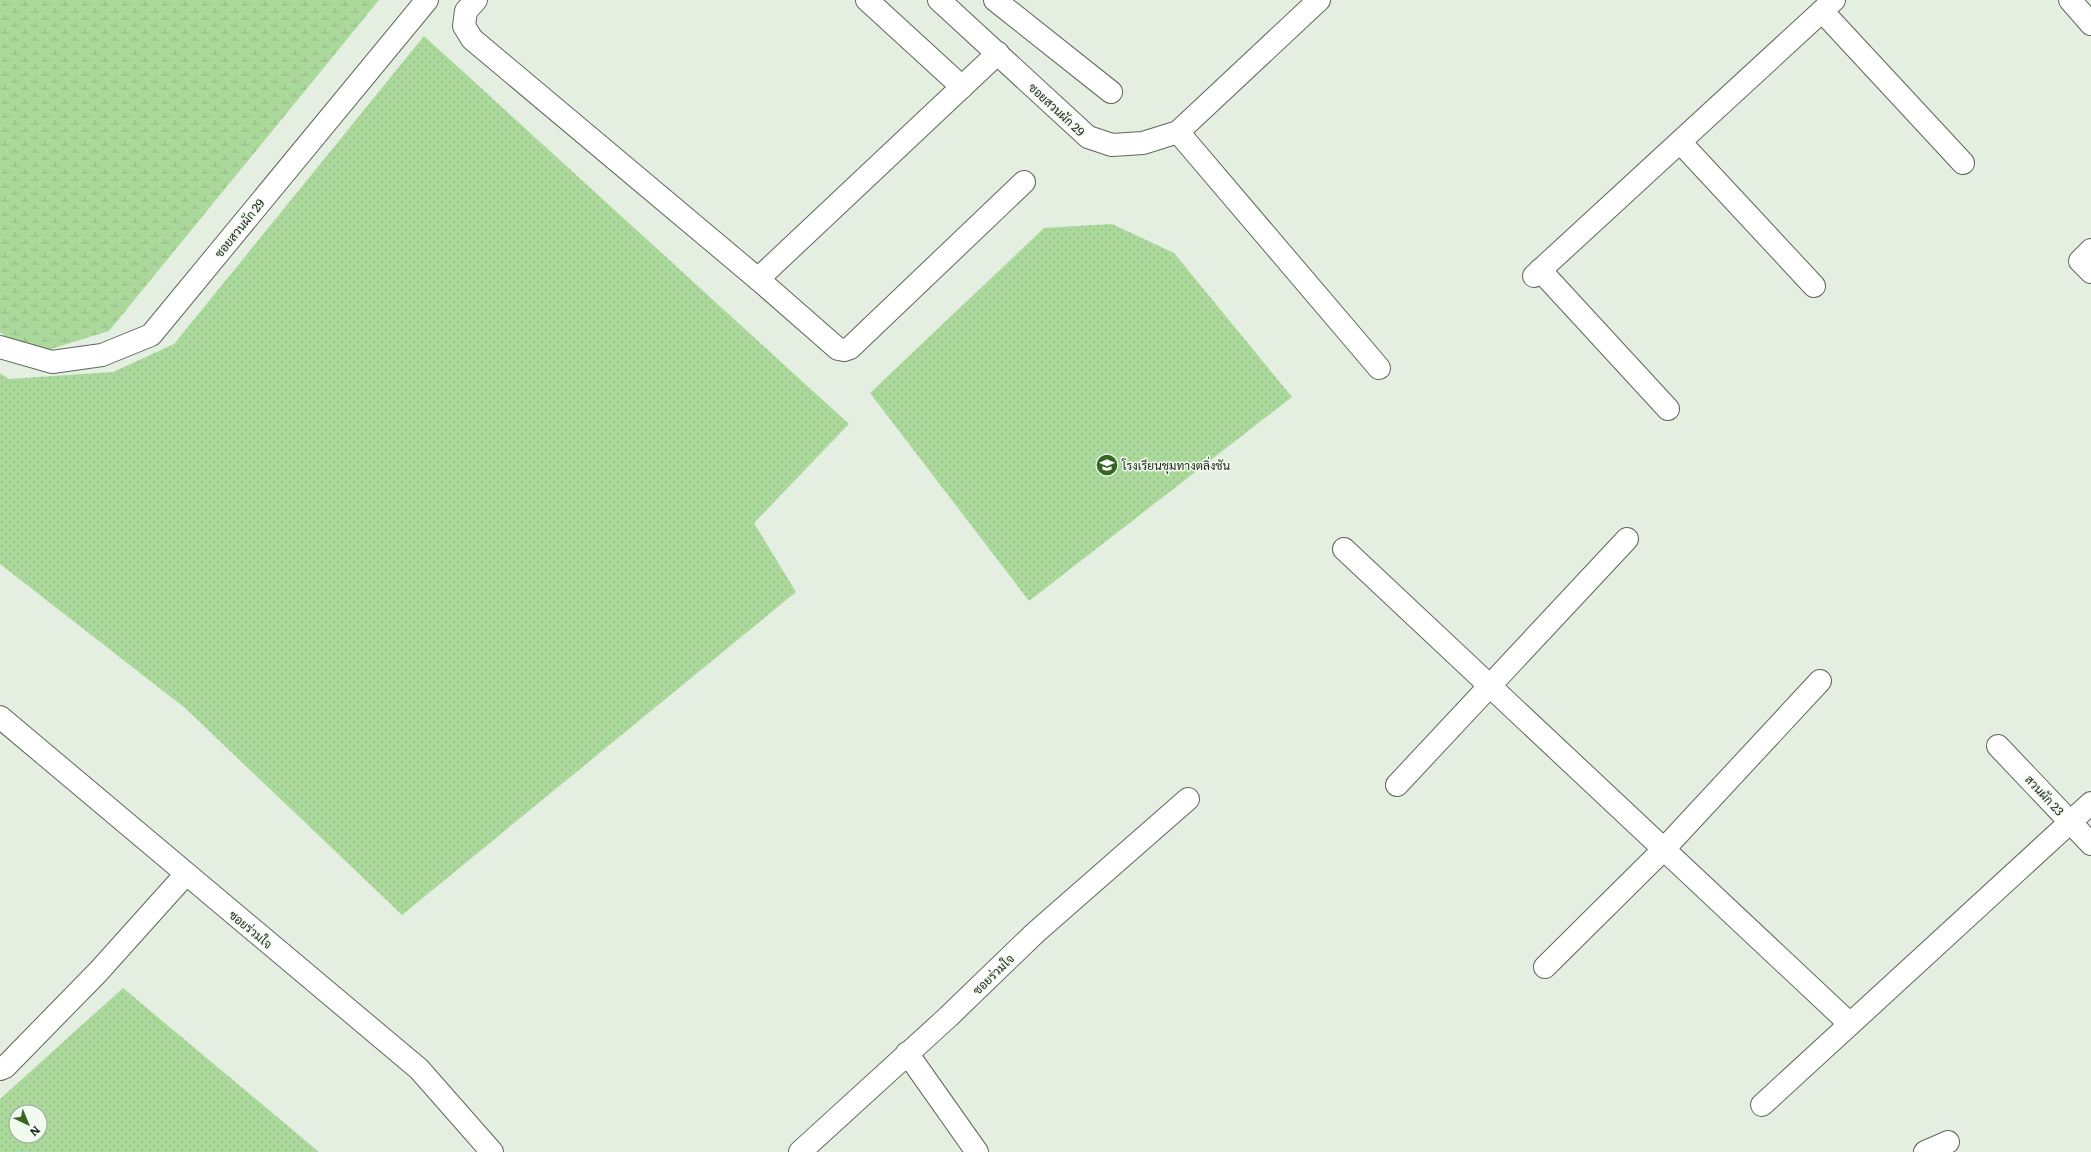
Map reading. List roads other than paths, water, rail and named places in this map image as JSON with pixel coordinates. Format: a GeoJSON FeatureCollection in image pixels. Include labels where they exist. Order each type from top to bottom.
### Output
{"type":"FeatureCollection","features":[{"type":"Feature","properties":{"kind":"street","name":"ซอยสวนผัก 29"},"geometry":{"type":"LineString","coordinates":[[0,347],[52,362],[102,355],[151,335],[427,0]]}},
{"type":"Feature","properties":{"kind":"street"},"geometry":{"type":"LineString","coordinates":[[476,0],[466,11],[464,26],[472,39],[758,279],[838,349],[844,350],[850,348],[1024,182]]}},
{"type":"Feature","properties":{"kind":"street"},"geometry":{"type":"LineString","coordinates":[[867,0],[962,87]]}},
{"type":"Feature","properties":{"kind":"street","name":"ซอยสวนผัก 29"},"geometry":{"type":"LineString","coordinates":[[939,0],[1088,137],[1112,145],[1143,143],[1178,132],[1319,0]]}},
{"type":"Feature","properties":{"kind":"street"},"geometry":{"type":"LineString","coordinates":[[995,0],[1111,92]]}},
{"type":"Feature","properties":{"kind":"street"},"geometry":{"type":"LineString","coordinates":[[2070,0],[2091,24]]}},
{"type":"Feature","properties":{"kind":"street"},"geometry":{"type":"LineString","coordinates":[[1668,409],[1537,273],[1828,6],[1964,163]]}},
{"type":"Feature","properties":{"kind":"street"},"geometry":{"type":"LineString","coordinates":[[758,279],[998,53]]}},
{"type":"Feature","properties":{"kind":"street"},"geometry":{"type":"LineString","coordinates":[[1178,132],[1379,368]]}},
{"type":"Feature","properties":{"kind":"street"},"geometry":{"type":"LineString","coordinates":[[1680,142],[1814,286]]}},
{"type":"Feature","properties":{"kind":"street"},"geometry":{"type":"LineString","coordinates":[[2091,250],[2080,261],[2091,272]]}},
{"type":"Feature","properties":{"kind":"street"},"geometry":{"type":"LineString","coordinates":[[1397,785],[1627,539]]}},
{"type":"Feature","properties":{"kind":"street"},"geometry":{"type":"LineString","coordinates":[[1344,548],[1850,1024]]}},
{"type":"Feature","properties":{"kind":"street"},"geometry":{"type":"LineString","coordinates":[[1545,967],[1664,849],[1820,681]]}},
{"type":"Feature","properties":{"kind":"street","name":"ซอยร่วมใจ"},"geometry":{"type":"LineString","coordinates":[[0,717],[419,1069],[492,1152]]}},
{"type":"Feature","properties":{"kind":"street","name":"สวนผัก 23"},"geometry":{"type":"LineString","coordinates":[[1998,746],[2091,844]]}},
{"type":"Feature","properties":{"kind":"street","name":"ซอยร่วมใจ"},"geometry":{"type":"LineString","coordinates":[[800,1152],[948,1017],[1035,933],[1188,799]]}},
{"type":"Feature","properties":{"kind":"street"},"geometry":{"type":"LineString","coordinates":[[1762,1104],[2091,803]]}},
{"type":"Feature","properties":{"kind":"street"},"geometry":{"type":"LineString","coordinates":[[0,1069],[5,1067],[38,1036],[186,874]]}},
{"type":"Feature","properties":{"kind":"street"},"geometry":{"type":"LineString","coordinates":[[907,1053],[977,1152]]}},
{"type":"Feature","properties":{"kind":"street"},"geometry":{"type":"LineString","coordinates":[[1924,1152],[1948,1142]]}},
{"type":"Feature","properties":{"kind":"place","name":"โรงเรียนชุมทางตลิ่งชัน"},"geometry":{"type":"Point","coordinates":[1107,465]}}]}
